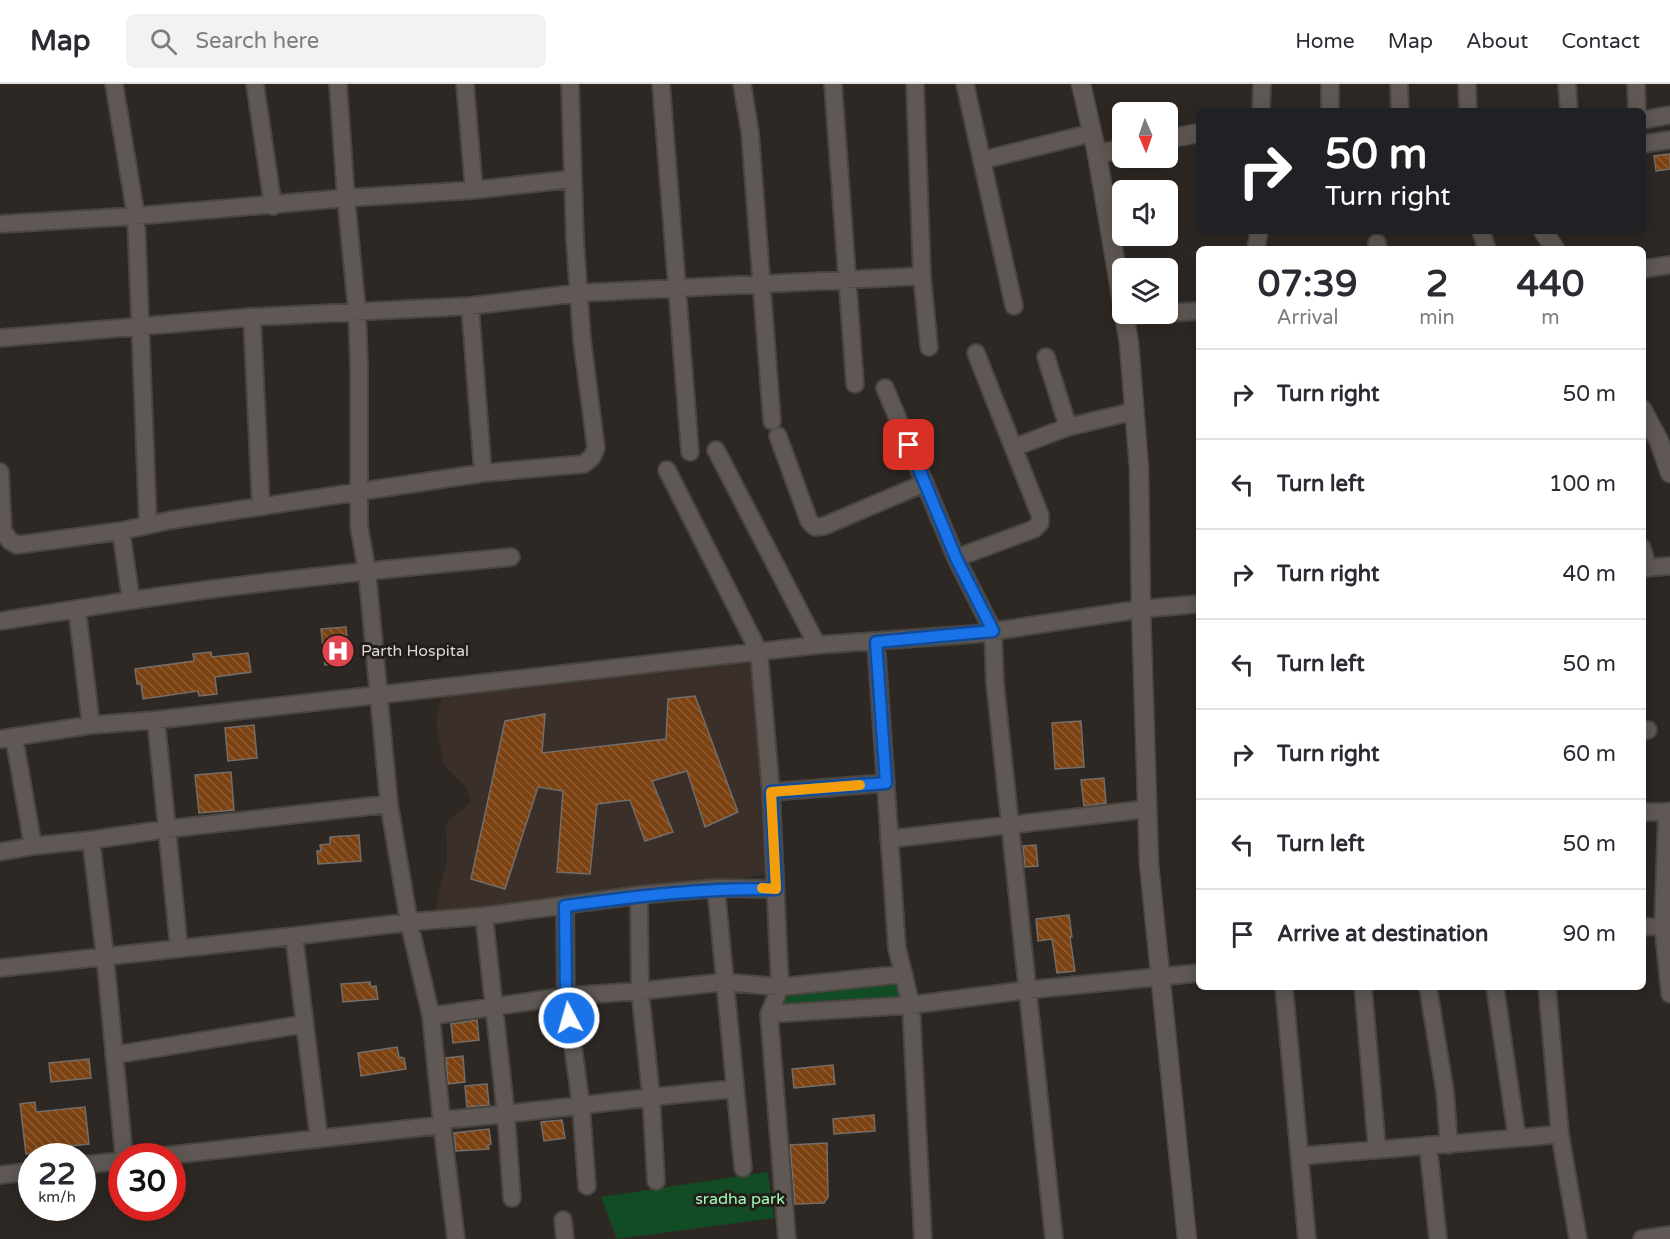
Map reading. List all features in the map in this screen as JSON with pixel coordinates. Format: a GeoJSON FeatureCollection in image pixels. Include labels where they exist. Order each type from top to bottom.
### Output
{"type":"FeatureCollection","features":[{"type":"Feature","properties":{"kind":"street"},"geometry":{"type":"LineString","coordinates":[[114,84],[136,216],[148,524]]}},
{"type":"Feature","properties":{"kind":"street"},"geometry":{"type":"LineString","coordinates":[[255,84],[273,206]]}},
{"type":"Feature","properties":{"kind":"street"},"geometry":{"type":"LineString","coordinates":[[338,84],[357,311],[359,526],[367,571],[389,804],[409,922],[431,1016],[456,1239]]}},
{"type":"Feature","properties":{"kind":"street"},"geometry":{"type":"LineString","coordinates":[[465,84],[474,190]]}},
{"type":"Feature","properties":{"kind":"street"},"geometry":{"type":"LineString","coordinates":[[0,472],[3,531],[10,541],[17,545],[121,531],[148,524],[483,473],[584,464],[589,461],[596,448],[582,340],[572,178],[570,84]]}},
{"type":"Feature","properties":{"kind":"street"},"geometry":{"type":"LineString","coordinates":[[661,84],[690,452]]}},
{"type":"Feature","properties":{"kind":"street"},"geometry":{"type":"LineString","coordinates":[[742,84],[750,132],[760,285],[775,428],[809,521],[815,527],[824,525],[925,483]]}},
{"type":"Feature","properties":{"kind":"street"},"geometry":{"type":"LineString","coordinates":[[832,84],[855,384]]}},
{"type":"Feature","properties":{"kind":"street"},"geometry":{"type":"LineString","coordinates":[[915,84],[922,276],[929,347]]}},
{"type":"Feature","properties":{"kind":"street"},"geometry":{"type":"LineString","coordinates":[[965,84],[1014,306]]}},
{"type":"Feature","properties":{"kind":"street"},"geometry":{"type":"LineString","coordinates":[[1081,84],[1097,154],[1115,258]]}},
{"type":"Feature","properties":{"kind":"street"},"geometry":{"type":"LineString","coordinates":[[1261,108],[1262,84]]}},
{"type":"Feature","properties":{"kind":"street"},"geometry":{"type":"LineString","coordinates":[[1330,84],[1330,108]]}},
{"type":"Feature","properties":{"kind":"street"},"geometry":{"type":"LineString","coordinates":[[1399,84],[1400,108]]}},
{"type":"Feature","properties":{"kind":"street"},"geometry":{"type":"LineString","coordinates":[[1467,84],[1468,108]]}},
{"type":"Feature","properties":{"kind":"street"},"geometry":{"type":"LineString","coordinates":[[1567,84],[1569,108]]}},
{"type":"Feature","properties":{"kind":"street"},"geometry":{"type":"LineString","coordinates":[[1636,84],[1637,108]]}},
{"type":"Feature","properties":{"kind":"street"},"geometry":{"type":"LineString","coordinates":[[1646,119],[1670,115]]}},
{"type":"Feature","properties":{"kind":"street"},"geometry":{"type":"LineString","coordinates":[[983,160],[1092,133]]}},
{"type":"Feature","properties":{"kind":"street"},"geometry":{"type":"LineString","coordinates":[[1178,137],[1196,133]]}},
{"type":"Feature","properties":{"kind":"street"},"geometry":{"type":"LineString","coordinates":[[1646,143],[1670,140]]}},
{"type":"Feature","properties":{"kind":"street"},"geometry":{"type":"LineString","coordinates":[[1097,154],[1112,151]]}},
{"type":"Feature","properties":{"kind":"street"},"geometry":{"type":"LineString","coordinates":[[0,224],[474,190],[572,178]]}},
{"type":"Feature","properties":{"kind":"street"},"geometry":{"type":"LineString","coordinates":[[1646,268],[1670,265]]}},
{"type":"Feature","properties":{"kind":"street"},"geometry":{"type":"LineString","coordinates":[[0,338],[252,317],[470,306],[579,293],[922,276]]}},
{"type":"Feature","properties":{"kind":"street"},"geometry":{"type":"LineString","coordinates":[[470,306],[483,473]]}},
{"type":"Feature","properties":{"kind":"street"},"geometry":{"type":"LineString","coordinates":[[1178,312],[1196,311]]}},
{"type":"Feature","properties":{"kind":"street"},"geometry":{"type":"LineString","coordinates":[[252,317],[261,507]]}},
{"type":"Feature","properties":{"kind":"street"},"geometry":{"type":"LineString","coordinates":[[1126,324],[1139,468],[1149,864],[1187,1239]]}},
{"type":"Feature","properties":{"kind":"street"},"geometry":{"type":"LineString","coordinates":[[956,558],[1034,529],[1040,523],[1040,515],[1015,447],[976,353]]}},
{"type":"Feature","properties":{"kind":"street"},"geometry":{"type":"LineString","coordinates":[[1046,357],[1068,427]]}},
{"type":"Feature","properties":{"kind":"street"},"geometry":{"type":"LineString","coordinates":[[885,388],[956,558],[993,631],[995,683],[1054,1239]]}},
{"type":"Feature","properties":{"kind":"street"},"geometry":{"type":"LineString","coordinates":[[1015,447],[1068,427],[1135,411]]}},
{"type":"Feature","properties":{"kind":"street"},"geometry":{"type":"LineString","coordinates":[[1646,417],[1659,441],[1670,473]]}},
{"type":"Feature","properties":{"kind":"street"},"geometry":{"type":"LineString","coordinates":[[716,450],[817,645]]}},
{"type":"Feature","properties":{"kind":"street"},"geometry":{"type":"LineString","coordinates":[[667,470],[759,652],[771,792],[780,987],[769,1014],[787,1239]]}},
{"type":"Feature","properties":{"kind":"street"},"geometry":{"type":"LineString","coordinates":[[121,531],[131,600]]}},
{"type":"Feature","properties":{"kind":"street"},"geometry":{"type":"LineString","coordinates":[[0,621],[131,600],[367,571],[511,557]]}},
{"type":"Feature","properties":{"kind":"street"},"geometry":{"type":"LineString","coordinates":[[1646,568],[1670,566]]}},
{"type":"Feature","properties":{"kind":"street"},"geometry":{"type":"LineString","coordinates":[[33,846],[7,738],[91,725],[156,720],[817,645],[993,631],[1141,609],[1196,604]]}},
{"type":"Feature","properties":{"kind":"street"},"geometry":{"type":"LineString","coordinates":[[77,609],[91,725]]}},
{"type":"Feature","properties":{"kind":"street"},"geometry":{"type":"LineString","coordinates":[[876,642],[897,948],[911,1005],[923,1239]]}},
{"type":"Feature","properties":{"kind":"street"},"geometry":{"type":"LineString","coordinates":[[156,720],[179,948]]}},
{"type":"Feature","properties":{"kind":"street"},"geometry":{"type":"LineString","coordinates":[[771,792],[886,783]]}},
{"type":"Feature","properties":{"kind":"street"},"geometry":{"type":"LineString","coordinates":[[0,852],[167,829],[389,804]]}},
{"type":"Feature","properties":{"kind":"street"},"geometry":{"type":"LineString","coordinates":[[890,839],[1147,809]]}},
{"type":"Feature","properties":{"kind":"street"},"geometry":{"type":"LineString","coordinates":[[1646,812],[1669,811],[1666,925],[1670,994]]}},
{"type":"Feature","properties":{"kind":"street"},"geometry":{"type":"LineString","coordinates":[[91,840],[105,956],[123,1143]]}},
{"type":"Feature","properties":{"kind":"street"},"geometry":{"type":"LineString","coordinates":[[0,968],[409,922],[484,916],[639,895],[716,888],[776,889]]}},
{"type":"Feature","properties":{"kind":"street"},"geometry":{"type":"LineString","coordinates":[[716,888],[743,1168]]}},
{"type":"Feature","properties":{"kind":"street"},"geometry":{"type":"LineString","coordinates":[[639,895],[640,991],[651,1095],[656,1181]]}},
{"type":"Feature","properties":{"kind":"street"},"geometry":{"type":"LineString","coordinates":[[565,906],[566,996],[581,1105],[587,1186]]}},
{"type":"Feature","properties":{"kind":"street"},"geometry":{"type":"LineString","coordinates":[[484,916],[506,1115],[512,1198]]}},
{"type":"Feature","properties":{"kind":"street"},"geometry":{"type":"LineString","coordinates":[[1646,927],[1666,925]]}},
{"type":"Feature","properties":{"kind":"street"},"geometry":{"type":"LineString","coordinates":[[294,936],[319,1139]]}},
{"type":"Feature","properties":{"kind":"street"},"geometry":{"type":"LineString","coordinates":[[769,1014],[911,1005],[1027,990],[1196,973]]}},
{"type":"Feature","properties":{"kind":"street"},"geometry":{"type":"LineString","coordinates":[[431,1016],[566,996],[724,982],[780,987],[904,974]]}},
{"type":"Feature","properties":{"kind":"street"},"geometry":{"type":"LineString","coordinates":[[1284,990],[1307,1239]]}},
{"type":"Feature","properties":{"kind":"street"},"geometry":{"type":"LineString","coordinates":[[1363,990],[1377,1149]]}},
{"type":"Feature","properties":{"kind":"street"},"geometry":{"type":"LineString","coordinates":[[1428,990],[1445,1092],[1449,1145]]}},
{"type":"Feature","properties":{"kind":"street"},"geometry":{"type":"LineString","coordinates":[[1495,990],[1517,1138]]}},
{"type":"Feature","properties":{"kind":"street"},"geometry":{"type":"LineString","coordinates":[[1547,990],[1560,1134],[1578,1239]]}},
{"type":"Feature","properties":{"kind":"street"},"geometry":{"type":"LineString","coordinates":[[114,1055],[305,1024]]}},
{"type":"Feature","properties":{"kind":"street"},"geometry":{"type":"LineString","coordinates":[[186,1153],[319,1139],[651,1095],[735,1089]]}},
{"type":"Feature","properties":{"kind":"street"},"geometry":{"type":"LineString","coordinates":[[1300,1156],[1560,1134]]}},
{"type":"Feature","properties":{"kind":"street"},"geometry":{"type":"LineString","coordinates":[[1428,1145],[1438,1239]]}},
{"type":"Feature","properties":{"kind":"street"},"geometry":{"type":"LineString","coordinates":[[0,1175],[18,1173]]}},
{"type":"Feature","properties":{"kind":"street"},"geometry":{"type":"LineString","coordinates":[[562,1220],[565,1239]]}},
{"type":"Feature","properties":{"kind":"street"},"geometry":{"type":"LineString","coordinates":[[1642,1239],[1670,1235]]}},
{"type":"Feature","properties":{"kind":"shaded area"},"geometry":{"type":"Polygon","coordinates":[[[752,662],[772,874],[478,909],[435,911],[447,860],[446,823],[471,802],[466,787],[444,765],[436,721],[442,698],[752,662]]]}},
{"type":"Feature","properties":{"kind":"green space"},"geometry":{"type":"Polygon","coordinates":[[[904,974],[901,1006],[777,1013],[780,987],[904,974]]]}},
{"type":"Feature","properties":{"kind":"green space","name":"sradha park"},"geometry":{"type":"Polygon","coordinates":[[[768,1172],[774,1218],[617,1239],[601,1197],[768,1172]]]}},
{"type":"Feature","properties":{"kind":"building"},"geometry":{"type":"Polygon","coordinates":[[[1670,154],[1670,169],[1656,171],[1654,156],[1670,154]]]}},
{"type":"Feature","properties":{"kind":"building"},"geometry":{"type":"Polygon","coordinates":[[[346,627],[349,662],[325,665],[321,629],[346,627]]]}},
{"type":"Feature","properties":{"kind":"building"},"geometry":{"type":"Polygon","coordinates":[[[211,652],[212,657],[248,653],[251,672],[215,677],[217,694],[199,696],[198,691],[143,699],[141,684],[137,684],[135,669],[194,661],[193,654],[211,652]]]}},
{"type":"Feature","properties":{"kind":"building"},"geometry":{"type":"Polygon","coordinates":[[[695,696],[738,812],[705,827],[687,771],[652,781],[673,832],[645,841],[630,800],[597,804],[590,874],[557,872],[563,791],[538,787],[505,889],[471,879],[505,721],[545,714],[542,753],[666,739],[668,699],[695,696]]]}},
{"type":"Feature","properties":{"kind":"building"},"geometry":{"type":"Polygon","coordinates":[[[1081,721],[1084,767],[1055,769],[1052,723],[1081,721]]]}},
{"type":"Feature","properties":{"kind":"building"},"geometry":{"type":"Polygon","coordinates":[[[254,725],[257,758],[228,761],[225,728],[254,725]]]}},
{"type":"Feature","properties":{"kind":"building"},"geometry":{"type":"Polygon","coordinates":[[[231,772],[234,810],[199,813],[195,775],[231,772]]]}},
{"type":"Feature","properties":{"kind":"building"},"geometry":{"type":"Polygon","coordinates":[[[1104,778],[1106,803],[1084,806],[1081,780],[1104,778]]]}},
{"type":"Feature","properties":{"kind":"building"},"geometry":{"type":"Polygon","coordinates":[[[359,835],[361,861],[318,864],[317,851],[321,851],[320,845],[330,844],[330,837],[359,835]]]}},
{"type":"Feature","properties":{"kind":"building"},"geometry":{"type":"Polygon","coordinates":[[[1036,845],[1038,866],[1025,867],[1023,846],[1036,845]]]}},
{"type":"Feature","properties":{"kind":"building"},"geometry":{"type":"Polygon","coordinates":[[[1069,915],[1075,971],[1057,973],[1052,939],[1038,941],[1036,919],[1069,915]]]}},
{"type":"Feature","properties":{"kind":"building"},"geometry":{"type":"Polygon","coordinates":[[[370,982],[371,987],[376,986],[378,999],[343,1002],[341,984],[370,982]]]}},
{"type":"Feature","properties":{"kind":"building"},"geometry":{"type":"Polygon","coordinates":[[[477,1020],[479,1040],[453,1043],[451,1024],[477,1020]]]}},
{"type":"Feature","properties":{"kind":"building"},"geometry":{"type":"Polygon","coordinates":[[[397,1047],[399,1057],[404,1058],[406,1069],[361,1076],[358,1053],[397,1047]]]}},
{"type":"Feature","properties":{"kind":"building"},"geometry":{"type":"Polygon","coordinates":[[[463,1056],[465,1082],[448,1084],[446,1058],[463,1056]]]}},
{"type":"Feature","properties":{"kind":"building"},"geometry":{"type":"Polygon","coordinates":[[[89,1059],[91,1078],[51,1082],[49,1063],[89,1059]]]}},
{"type":"Feature","properties":{"kind":"building"},"geometry":{"type":"Polygon","coordinates":[[[833,1065],[835,1084],[794,1088],[792,1069],[833,1065]]]}},
{"type":"Feature","properties":{"kind":"building"},"geometry":{"type":"Polygon","coordinates":[[[487,1084],[489,1105],[467,1107],[465,1086],[487,1084]]]}},
{"type":"Feature","properties":{"kind":"building"},"geometry":{"type":"Polygon","coordinates":[[[35,1102],[36,1112],[85,1107],[89,1143],[25,1143],[20,1104],[35,1102]]]}},
{"type":"Feature","properties":{"kind":"building"},"geometry":{"type":"Polygon","coordinates":[[[874,1115],[875,1131],[834,1134],[833,1119],[874,1115]]]}},
{"type":"Feature","properties":{"kind":"building"},"geometry":{"type":"Polygon","coordinates":[[[562,1120],[565,1138],[544,1141],[541,1122],[562,1120]]]}},
{"type":"Feature","properties":{"kind":"building"},"geometry":{"type":"Polygon","coordinates":[[[489,1129],[491,1144],[488,1145],[489,1149],[456,1151],[454,1133],[489,1129]]]}},
{"type":"Feature","properties":{"kind":"building"},"geometry":{"type":"Polygon","coordinates":[[[827,1143],[828,1197],[824,1203],[795,1204],[790,1145],[827,1143]]]}},
{"type":"Feature","properties":{"kind":"slow traffic"},"geometry":{"type":"LineString","coordinates":[[762,888],[776,889],[771,792],[860,785]]}},
{"type":"Feature","properties":{"kind":"place","name":"Parth Hospital"},"geometry":{"type":"Point","coordinates":[338,651]}},
{"type":"Feature","properties":{"kind":"route"},"geometry":{"type":"LineString","coordinates":[[569,1018],[566,996],[565,906],[639,895],[716,888],[776,889],[771,792],[886,783],[876,642],[993,631],[956,558],[909,445]]}}]}
